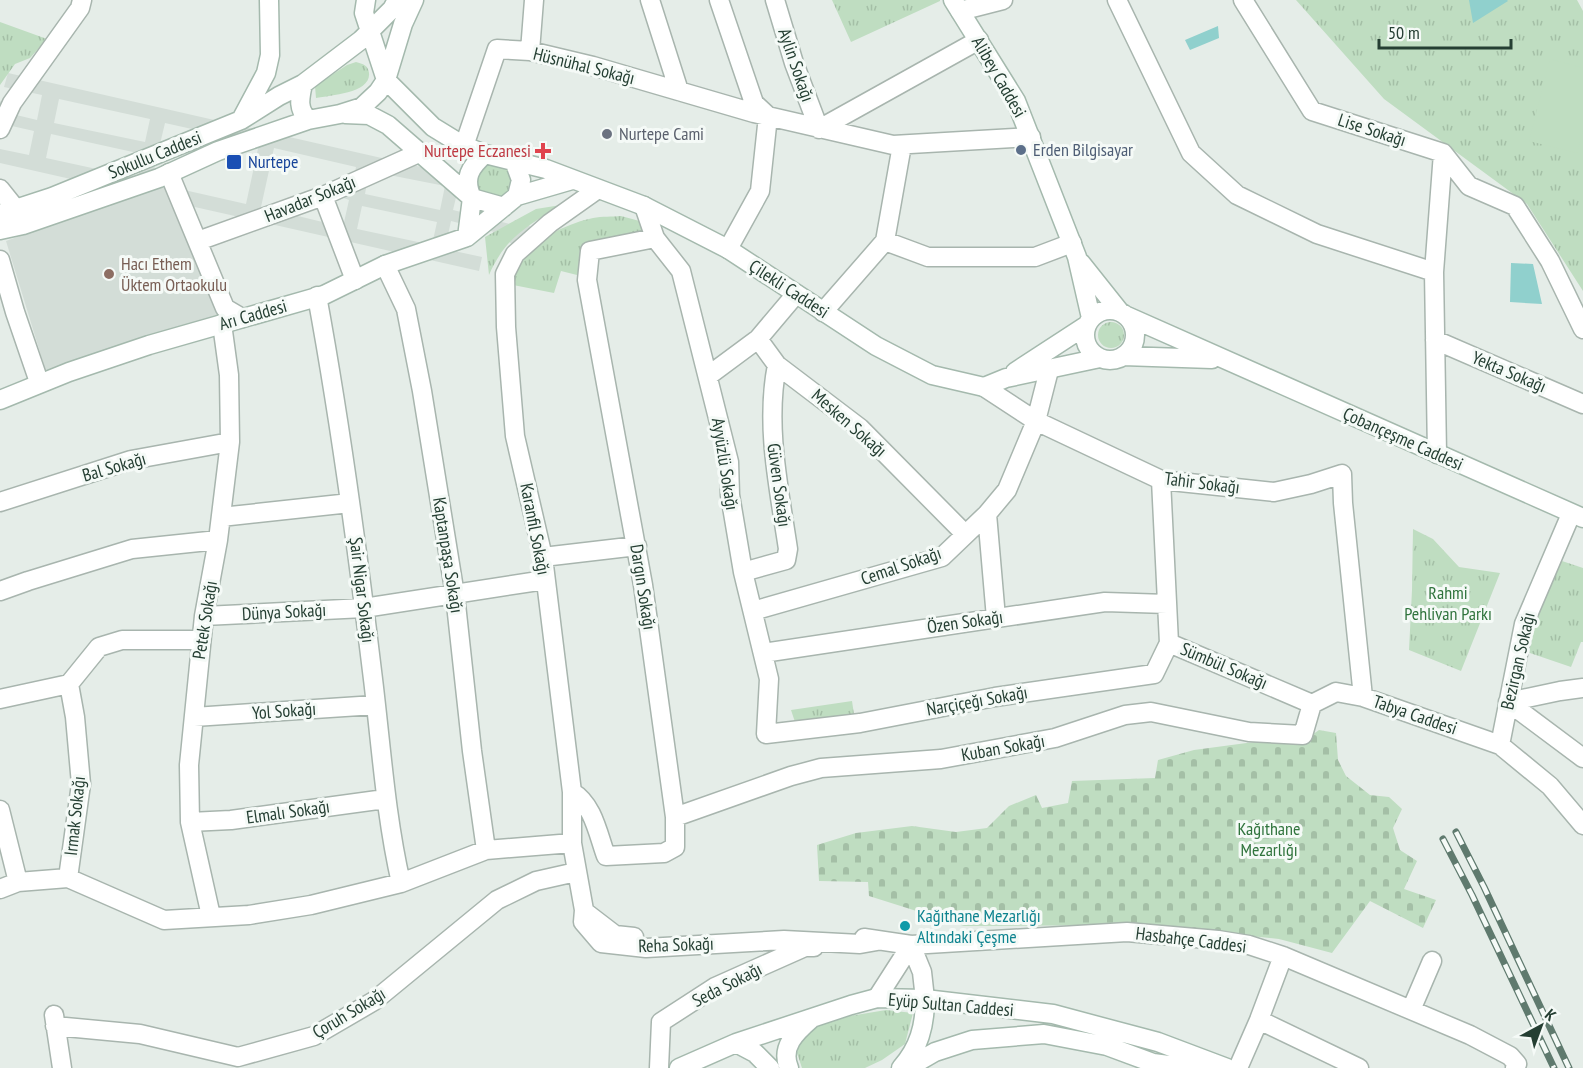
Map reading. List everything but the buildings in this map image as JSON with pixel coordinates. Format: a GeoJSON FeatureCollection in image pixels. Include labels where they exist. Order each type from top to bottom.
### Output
{"type":"FeatureCollection","features":[{"type":"Feature","properties":{"kind":"street"},"geometry":{"type":"LineString","coordinates":[[241,120],[266,73],[270,55],[269,0]]}},
{"type":"Feature","properties":{"kind":"street"},"geometry":{"type":"LineString","coordinates":[[366,0],[365,36],[378,57],[386,80]]}},
{"type":"Feature","properties":{"kind":"street","name":"Sokullu Caddesi"},"geometry":{"type":"LineString","coordinates":[[8,211],[52,197],[241,120],[303,84],[365,36],[392,9],[397,0]]}},
{"type":"Feature","properties":{"kind":"street"},"geometry":{"type":"LineString","coordinates":[[340,114],[362,107],[378,92],[386,80],[403,24],[414,0]]}},
{"type":"Feature","properties":{"kind":"street"},"geometry":{"type":"LineString","coordinates":[[530,51],[534,0]]}},
{"type":"Feature","properties":{"kind":"street"},"geometry":{"type":"LineString","coordinates":[[650,0],[679,91]]}},
{"type":"Feature","properties":{"kind":"street"},"geometry":{"type":"LineString","coordinates":[[719,0],[754,103],[768,116],[760,190],[728,249]]}},
{"type":"Feature","properties":{"kind":"street","name":"Aylin Sokağı"},"geometry":{"type":"LineString","coordinates":[[775,0],[794,63],[819,129]]}},
{"type":"Feature","properties":{"kind":"street"},"geometry":{"type":"LineString","coordinates":[[957,6],[1003,0]]}},
{"type":"Feature","properties":{"kind":"street"},"geometry":{"type":"LineString","coordinates":[[1116,0],[1191,153],[1237,195],[1317,234],[1434,272]]}},
{"type":"Feature","properties":{"kind":"street","name":"Lise Sokağı"},"geometry":{"type":"LineString","coordinates":[[1243,0],[1312,111],[1443,153]]}},
{"type":"Feature","properties":{"kind":"street"},"geometry":{"type":"LineString","coordinates":[[0,129],[12,103],[85,3]]}},
{"type":"Feature","properties":{"kind":"street","name":"Alibey Caddesi"},"geometry":{"type":"LineString","coordinates":[[957,6],[1016,101],[1031,136],[1074,250],[1089,321]]}},
{"type":"Feature","properties":{"kind":"street"},"geometry":{"type":"LineString","coordinates":[[819,129],[979,40]]}},
{"type":"Feature","properties":{"kind":"street","name":"Hüsnühal Sokağı"},"geometry":{"type":"LineString","coordinates":[[464,146],[497,49],[530,51],[593,66],[819,129],[902,145],[1031,136]]}},
{"type":"Feature","properties":{"kind":"street","name":"Çilekli Caddesi"},"geometry":{"type":"LineString","coordinates":[[386,80],[433,127],[464,146],[546,169],[644,206],[728,249],[876,346],[932,375],[984,387]]}},
{"type":"Feature","properties":{"kind":"street"},"geometry":{"type":"LineString","coordinates":[[303,84],[299,102],[308,120]]}},
{"type":"Feature","properties":{"kind":"street"},"geometry":{"type":"LineString","coordinates":[[340,114],[369,115],[388,125],[472,198],[511,201],[572,180]]}},
{"type":"Feature","properties":{"kind":"street","name":"Sokullu Caddesi"},"geometry":{"type":"LineString","coordinates":[[0,230],[34,222],[170,173],[218,151],[308,120],[340,114]]}},
{"type":"Feature","properties":{"kind":"street"},"geometry":{"type":"LineString","coordinates":[[823,312],[885,241],[902,145]]}},
{"type":"Feature","properties":{"kind":"street","name":"Havadar Sokağı"},"geometry":{"type":"LineString","coordinates":[[198,241],[323,196],[421,152]]}},
{"type":"Feature","properties":{"kind":"street"},"geometry":{"type":"LineString","coordinates":[[1437,454],[1434,272],[1443,153]]}},
{"type":"Feature","properties":{"kind":"street"},"geometry":{"type":"LineString","coordinates":[[1443,153],[1469,186],[1515,206],[1550,261],[1581,322]]}},
{"type":"Feature","properties":{"kind":"street"},"geometry":{"type":"LineString","coordinates":[[467,237],[472,198],[467,180],[469,171],[486,154]]}},
{"type":"Feature","properties":{"kind":"street"},"geometry":{"type":"LineString","coordinates":[[511,201],[521,180],[514,161]]}},
{"type":"Feature","properties":{"kind":"street"},"geometry":{"type":"LineString","coordinates":[[170,173],[225,308],[242,318]]}},
{"type":"Feature","properties":{"kind":"street"},"geometry":{"type":"LineString","coordinates":[[0,189],[8,211],[34,222]]}},
{"type":"Feature","properties":{"kind":"street","name":"Karanfil Sokağı"},"geometry":{"type":"LineString","coordinates":[[584,910],[572,843],[572,792],[543,557],[515,436],[506,327],[505,274],[514,254],[550,223],[598,189]]}},
{"type":"Feature","properties":{"kind":"street"},"geometry":{"type":"LineString","coordinates":[[323,196],[355,280]]}},
{"type":"Feature","properties":{"kind":"street","name":"Arı Caddesi"},"geometry":{"type":"LineString","coordinates":[[0,400],[149,345],[317,297],[385,266],[467,237],[511,201]]}},
{"type":"Feature","properties":{"kind":"street","name":"Ayyüzlü Sokağı"},"geometry":{"type":"LineString","coordinates":[[644,206],[655,238],[681,271],[729,462],[730,495],[743,572],[769,679],[766,734]]}},
{"type":"Feature","properties":{"kind":"street","name":"Dargın Sokağı"},"geometry":{"type":"LineString","coordinates":[[572,792],[582,798],[589,809],[606,856],[664,853],[675,847],[675,817],[637,546],[587,280],[590,252],[655,238]]}},
{"type":"Feature","properties":{"kind":"street"},"geometry":{"type":"LineString","coordinates":[[885,241],[928,257],[1035,257],[1074,250]]}},
{"type":"Feature","properties":{"kind":"street","name":"Alibey Caddesi"},"geometry":{"type":"LineString","coordinates":[[1074,250],[1123,314]]}},
{"type":"Feature","properties":{"kind":"street"},"geometry":{"type":"LineString","coordinates":[[0,260],[7,314],[38,379]]}},
{"type":"Feature","properties":{"kind":"street","name":"Kaptanpaşa Sokağı"},"geometry":{"type":"LineString","coordinates":[[385,266],[406,309],[422,390],[455,595],[472,751],[486,850]]}},
{"type":"Feature","properties":{"kind":"street"},"geometry":{"type":"LineString","coordinates":[[708,376],[758,339],[796,294]]}},
{"type":"Feature","properties":{"kind":"street","name":"Şair Nigar Sokağı"},"geometry":{"type":"LineString","coordinates":[[317,297],[339,417],[364,608],[385,799],[401,883]]}},
{"type":"Feature","properties":{"kind":"street"},"geometry":{"type":"LineString","coordinates":[[984,387],[1006,378],[1100,358],[1115,359],[1123,356],[1133,345],[1134,330],[1123,314],[1105,310],[1006,378]]}},
{"type":"Feature","properties":{"kind":"street","name":"Çobançeşme Caddesi"},"geometry":{"type":"LineString","coordinates":[[1123,314],[1577,516]]}},
{"type":"Feature","properties":{"kind":"street"},"geometry":{"type":"LineString","coordinates":[[1089,321],[1085,332],[1088,348],[1100,358]]}},
{"type":"Feature","properties":{"kind":"street","name":"Petek Sokağı"},"geometry":{"type":"LineString","coordinates":[[211,916],[190,822],[189,765],[204,616],[218,540],[230,442],[229,375],[222,324]]}},
{"type":"Feature","properties":{"kind":"street","name":"Mesken Sokağı"},"geometry":{"type":"LineString","coordinates":[[758,339],[777,365],[860,428],[965,534]]}},
{"type":"Feature","properties":{"kind":"street","name":"Yekta Sokağı"},"geometry":{"type":"LineString","coordinates":[[1435,340],[1583,404]]}},
{"type":"Feature","properties":{"kind":"street","name":"Çobançeşme Caddesi"},"geometry":{"type":"LineString","coordinates":[[1123,356],[1223,359]]}},
{"type":"Feature","properties":{"kind":"street","name":"Güven Sokağı"},"geometry":{"type":"LineString","coordinates":[[743,572],[786,560],[788,549],[772,434],[772,391],[777,365]]}},
{"type":"Feature","properties":{"kind":"street","name":"Cemal Sokağı"},"geometry":{"type":"LineString","coordinates":[[753,611],[942,557],[987,514],[1007,490],[1036,421],[1049,370]]}},
{"type":"Feature","properties":{"kind":"street","name":"Tahir Sokağı"},"geometry":{"type":"LineString","coordinates":[[984,387],[1036,421],[1161,480],[1274,492],[1342,474]]}},
{"type":"Feature","properties":{"kind":"street","name":"Bal Sokağı"},"geometry":{"type":"LineString","coordinates":[[0,502],[130,460],[230,442]]}},
{"type":"Feature","properties":{"kind":"street","name":"Tabya Caddesi"},"geometry":{"type":"LineString","coordinates":[[1342,474],[1363,697],[1500,745],[1550,786],[1583,825]]}},
{"type":"Feature","properties":{"kind":"street","name":"Sümbül Sokağı"},"geometry":{"type":"LineString","coordinates":[[1161,480],[1169,643],[1312,704]]}},
{"type":"Feature","properties":{"kind":"street"},"geometry":{"type":"LineString","coordinates":[[221,518],[350,502]]}},
{"type":"Feature","properties":{"kind":"street"},"geometry":{"type":"LineString","coordinates":[[987,514],[996,618]]}},
{"type":"Feature","properties":{"kind":"street","name":"Bezirgan Sokağı"},"geometry":{"type":"LineString","coordinates":[[1500,745],[1524,624],[1577,516]]}},
{"type":"Feature","properties":{"kind":"street"},"geometry":{"type":"LineString","coordinates":[[0,591],[132,549],[218,540]]}},
{"type":"Feature","properties":{"kind":"street"},"geometry":{"type":"LineString","coordinates":[[543,557],[637,546]]}},
{"type":"Feature","properties":{"kind":"street","name":"Dünya Sokağı"},"geometry":{"type":"LineString","coordinates":[[204,616],[364,608],[545,580]]}},
{"type":"Feature","properties":{"kind":"street","name":"Özen Sokağı"},"geometry":{"type":"LineString","coordinates":[[763,653],[1105,602],[1167,604]]}},
{"type":"Feature","properties":{"kind":"street"},"geometry":{"type":"LineString","coordinates":[[0,699],[69,684],[99,647],[122,640],[201,640]]}},
{"type":"Feature","properties":{"kind":"street","name":"Narçiçeğı Sokağı"},"geometry":{"type":"LineString","coordinates":[[766,734],[860,723],[994,697],[1154,674],[1169,643]]}},
{"type":"Feature","properties":{"kind":"street","name":"Irmak Sokağı"},"geometry":{"type":"LineString","coordinates":[[68,878],[81,783],[75,717],[69,684]]}},
{"type":"Feature","properties":{"kind":"street"},"geometry":{"type":"LineString","coordinates":[[1508,702],[1560,690],[1583,688]]}},
{"type":"Feature","properties":{"kind":"street"},"geometry":{"type":"LineString","coordinates":[[1312,704],[1336,692],[1363,697]]}},
{"type":"Feature","properties":{"kind":"street"},"geometry":{"type":"LineString","coordinates":[[1508,702],[1583,758]]}},
{"type":"Feature","properties":{"kind":"street","name":"Kuban Sokağı"},"geometry":{"type":"LineString","coordinates":[[675,817],[791,776],[821,768],[941,759],[1055,738],[1125,715],[1151,712],[1249,732],[1303,735],[1312,704]]}},
{"type":"Feature","properties":{"kind":"street","name":"Yol Sokağı"},"geometry":{"type":"LineString","coordinates":[[194,717],[375,705]]}},
{"type":"Feature","properties":{"kind":"street","name":"Elmalı Sokağı"},"geometry":{"type":"LineString","coordinates":[[190,822],[231,820],[385,799]]}},
{"type":"Feature","properties":{"kind":"street"},"geometry":{"type":"LineString","coordinates":[[0,810],[18,882]]}},
{"type":"Feature","properties":{"kind":"street"},"geometry":{"type":"LineString","coordinates":[[0,889],[18,882],[68,878],[164,920],[249,915],[310,905],[401,883],[486,850],[572,843]]}},
{"type":"Feature","properties":{"kind":"street","name":"Çoruh Sokağı"},"geometry":{"type":"LineString","coordinates":[[62,1068],[54,1019],[140,1034],[238,1058],[314,1036],[374,1001],[497,900],[536,881],[576,872]]}},
{"type":"Feature","properties":{"kind":"street","name":"Reha Sokağı"},"geometry":{"type":"LineString","coordinates":[[584,910],[583,922],[601,943],[646,948],[832,937],[860,944],[877,941],[911,945]]}},
{"type":"Feature","properties":{"kind":"street","name":"Hasbahçe Caddesi"},"geometry":{"type":"LineString","coordinates":[[911,945],[1128,932],[1249,945],[1283,956],[1495,1048],[1510,1056],[1516,1066]]}},
{"type":"Feature","properties":{"kind":"street","name":"Seda Sokağı"},"geometry":{"type":"LineString","coordinates":[[659,1068],[661,1022],[715,987],[805,947],[818,947],[832,937]]}},
{"type":"Feature","properties":{"kind":"street"},"geometry":{"type":"LineString","coordinates":[[877,998],[911,945]]}},
{"type":"Feature","properties":{"kind":"street"},"geometry":{"type":"LineString","coordinates":[[901,1068],[920,1039],[924,1022],[925,999],[922,972],[911,945]]}},
{"type":"Feature","properties":{"kind":"street"},"geometry":{"type":"LineString","coordinates":[[1238,1068],[1283,956]]}},
{"type":"Feature","properties":{"kind":"street"},"geometry":{"type":"LineString","coordinates":[[1411,1010],[1432,961]]}},
{"type":"Feature","properties":{"kind":"street","name":"Eyüp Sultan Caddesi"},"geometry":{"type":"LineString","coordinates":[[678,1068],[736,1043],[877,998],[925,999],[1053,1014],[1158,1042],[1227,1068]]}},
{"type":"Feature","properties":{"kind":"street"},"geometry":{"type":"LineString","coordinates":[[789,1068],[786,1063],[788,1045],[798,1031],[815,1016]]}},
{"type":"Feature","properties":{"kind":"street"},"geometry":{"type":"LineString","coordinates":[[1259,1020],[1359,1068]]}},
{"type":"Feature","properties":{"kind":"street","name":"Eyüp Sultan Caddesi"},"geometry":{"type":"LineString","coordinates":[[907,1068],[935,1052],[972,1040],[1044,1034],[1107,1046],[1153,1063],[1191,1068]]}},
{"type":"Feature","properties":{"kind":"street"},"geometry":{"type":"LineString","coordinates":[[736,1043],[755,1053],[770,1068]]}},
{"type":"Feature","properties":{"kind":"shaded area"},"geometry":{"type":"Polygon","coordinates":[[[8,73],[496,184],[458,189],[453,210],[510,224],[527,223],[533,230],[514,246],[507,240],[506,235],[451,221],[445,249],[482,257],[479,271],[177,203],[219,317],[47,375],[6,241],[137,194],[0,163],[0,149],[29,155],[34,131],[3,124],[0,126],[0,101],[8,113],[37,120],[42,95],[4,87],[8,73]],[[59,99],[54,123],[145,142],[150,119],[59,99]],[[165,123],[151,182],[169,183],[171,187],[246,204],[259,144],[165,123]],[[51,134],[46,158],[138,178],[142,154],[51,134]],[[274,148],[261,207],[343,227],[349,200],[341,197],[352,187],[356,167],[274,148]],[[369,171],[365,194],[440,210],[445,186],[369,171]],[[362,206],[357,229],[432,245],[437,222],[362,206]]]}},
{"type":"Feature","properties":{"kind":"green space"},"geometry":{"type":"Polygon","coordinates":[[[832,0],[940,0],[940,1],[851,42],[832,0]]]}},
{"type":"Feature","properties":{"kind":"green space"},"geometry":{"type":"Polygon","coordinates":[[[1296,0],[1577,0],[1583,11],[1583,291],[1527,204],[1384,99],[1296,0]]]}},
{"type":"Feature","properties":{"kind":"green space"},"geometry":{"type":"Polygon","coordinates":[[[0,22],[47,39],[30,58],[15,64],[0,85],[0,22]]]}},
{"type":"Feature","properties":{"kind":"green space"},"geometry":{"type":"Polygon","coordinates":[[[1550,59],[1583,68],[1583,131],[1577,153],[1529,141],[1550,59]]]}},
{"type":"Feature","properties":{"kind":"green space"},"geometry":{"type":"Polygon","coordinates":[[[356,62],[368,68],[368,80],[364,85],[349,92],[316,98],[315,86],[347,65],[356,62]]]}},
{"type":"Feature","properties":{"kind":"green space"},"geometry":{"type":"Polygon","coordinates":[[[495,163],[507,169],[512,177],[513,182],[504,198],[477,190],[477,180],[482,169],[495,163]]]}},
{"type":"Feature","properties":{"kind":"green space"},"geometry":{"type":"Polygon","coordinates":[[[561,205],[510,242],[489,275],[485,237],[536,209],[561,205]]]}},
{"type":"Feature","properties":{"kind":"green space"},"geometry":{"type":"Polygon","coordinates":[[[621,216],[647,223],[648,236],[591,244],[577,275],[561,271],[554,293],[513,285],[513,272],[518,261],[547,236],[596,217],[621,216]]]}},
{"type":"Feature","properties":{"kind":"green space"},"geometry":{"type":"Polygon","coordinates":[[[1111,322],[1120,326],[1124,335],[1120,344],[1111,348],[1102,344],[1098,335],[1102,326],[1111,322]]]}},
{"type":"Feature","properties":{"kind":"green space","name":"Rahmi Pehlivan Parkı"},"geometry":{"type":"Polygon","coordinates":[[[1413,529],[1433,539],[1459,567],[1500,573],[1461,671],[1409,650],[1413,529]]]}},
{"type":"Feature","properties":{"kind":"green space"},"geometry":{"type":"Polygon","coordinates":[[[1556,559],[1583,568],[1583,642],[1581,642],[1571,667],[1521,650],[1556,559]]]}},
{"type":"Feature","properties":{"kind":"green space"},"geometry":{"type":"Polygon","coordinates":[[[852,701],[855,721],[796,725],[791,710],[852,701]]]}},
{"type":"Feature","properties":{"kind":"green space","name":"Kağıthane Mezarlığı"},"geometry":{"type":"Polygon","coordinates":[[[1319,730],[1336,733],[1338,760],[1346,776],[1370,795],[1389,797],[1402,809],[1393,828],[1400,850],[1417,861],[1404,889],[1436,900],[1423,928],[1370,901],[1332,953],[1279,939],[1147,925],[964,926],[869,896],[868,882],[819,881],[817,845],[856,833],[912,826],[956,832],[987,828],[1009,806],[1036,795],[1042,808],[1068,803],[1072,781],[1155,778],[1158,760],[1194,750],[1269,740],[1302,742],[1319,730]]]}},
{"type":"Feature","properties":{"kind":"green space"},"geometry":{"type":"Polygon","coordinates":[[[886,1010],[913,1013],[905,1044],[882,1060],[865,1068],[802,1068],[797,1053],[799,1044],[815,1027],[850,1016],[886,1010]]]}},
{"type":"Feature","properties":{"kind":"water"},"geometry":{"type":"Polygon","coordinates":[[[1469,0],[1507,0],[1508,1],[1473,23],[1469,0]]]}},
{"type":"Feature","properties":{"kind":"water"},"geometry":{"type":"Polygon","coordinates":[[[1218,26],[1219,38],[1190,50],[1185,40],[1218,26]]]}},
{"type":"Feature","properties":{"kind":"water"},"geometry":{"type":"Polygon","coordinates":[[[1511,263],[1533,264],[1542,304],[1510,302],[1511,263]]]}},
{"type":"Feature","properties":{"kind":"railway"},"geometry":{"type":"LineString","coordinates":[[1456,832],[1569,1068]]}},
{"type":"Feature","properties":{"kind":"railway"},"geometry":{"type":"LineString","coordinates":[[1443,839],[1554,1068]]}},
{"type":"Feature","properties":{"kind":"place","name":"Nurtepe Cami"},"geometry":{"type":"Point","coordinates":[607,134]}},
{"type":"Feature","properties":{"kind":"place","name":"Erden Bilgisayar"},"geometry":{"type":"Point","coordinates":[1021,150]}},
{"type":"Feature","properties":{"kind":"place","name":"Nurtepe Eczanesi"},"geometry":{"type":"Point","coordinates":[543,151]}},
{"type":"Feature","properties":{"kind":"place","name":"Nurtepe"},"geometry":{"type":"Point","coordinates":[234,162]}},
{"type":"Feature","properties":{"kind":"place","name":"Hacı Ethem Üktem Ortaokulu"},"geometry":{"type":"Point","coordinates":[109,274]}},
{"type":"Feature","properties":{"kind":"place","name":"Kağıthane Mezarlığı Altındaki Çeşme"},"geometry":{"type":"Point","coordinates":[905,926]}}]}
